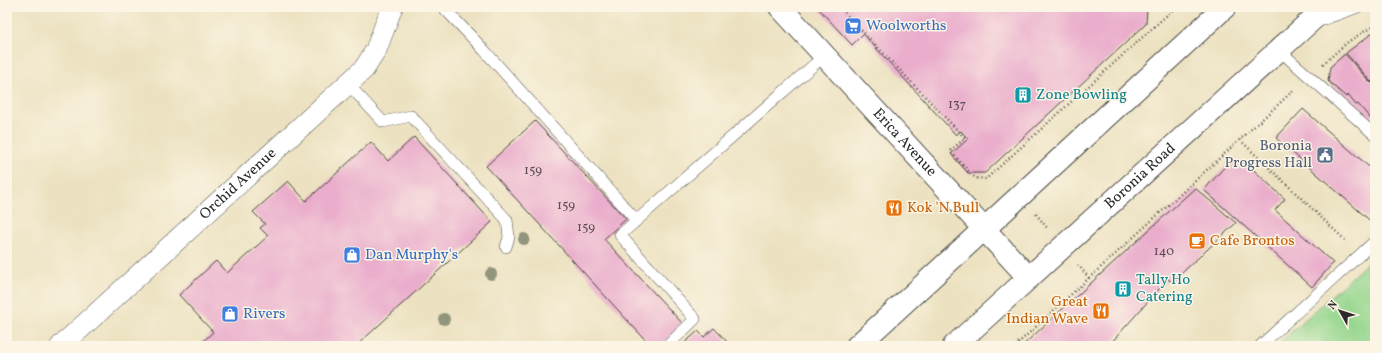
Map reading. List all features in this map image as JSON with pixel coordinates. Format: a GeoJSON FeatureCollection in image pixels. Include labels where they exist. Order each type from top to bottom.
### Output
{"type":"FeatureCollection","features":[{"type":"Feature","properties":{"kind":"main road","name":"Erica Avenue"},"geometry":{"type":"LineString","coordinates":[[780,7],[986,229],[1028,278]]}},
{"type":"Feature","properties":{"kind":"main road"},"geometry":{"type":"LineString","coordinates":[[857,346],[986,229],[1225,7]]}},
{"type":"Feature","properties":{"kind":"main road","name":"Boronia Road"},"geometry":{"type":"LineString","coordinates":[[954,346],[1326,7]]}},
{"type":"Feature","properties":{"kind":"street","name":"Orchid Avenue"},"geometry":{"type":"LineString","coordinates":[[62,346],[364,69],[376,50],[392,7]]}},
{"type":"Feature","properties":{"kind":"lane"},"geometry":{"type":"LineString","coordinates":[[443,7],[484,50],[636,220]]}},
{"type":"Feature","properties":{"kind":"lane"},"geometry":{"type":"LineString","coordinates":[[1306,26],[1358,7]]}},
{"type":"Feature","properties":{"kind":"lane"},"geometry":{"type":"LineString","coordinates":[[1279,50],[1375,135]]}},
{"type":"Feature","properties":{"kind":"lane"},"geometry":{"type":"LineString","coordinates":[[667,346],[695,319],[620,235],[824,56]]}},
{"type":"Feature","properties":{"kind":"lane"},"geometry":{"type":"LineString","coordinates":[[348,84],[383,122],[411,116],[506,220],[509,237],[506,247]]}},
{"type":"Feature","properties":{"kind":"lane"},"geometry":{"type":"LineString","coordinates":[[1260,346],[1375,242]]}},
{"type":"Feature","properties":{"kind":"path"},"geometry":{"type":"LineString","coordinates":[[839,7],[964,138],[950,151],[975,178],[986,180],[1176,7]]}},
{"type":"Feature","properties":{"kind":"path"},"geometry":{"type":"LineString","coordinates":[[1015,346],[1309,76],[1349,41],[1375,25]]}},
{"type":"Feature","properties":{"kind":"path"},"geometry":{"type":"LineString","coordinates":[[1239,140],[1348,243]]}},
{"type":"Feature","properties":{"kind":"path"},"geometry":{"type":"LineString","coordinates":[[1018,198],[1038,217],[1089,278]]}},
{"type":"Feature","properties":{"kind":"green space"},"geometry":{"type":"Polygon","coordinates":[[[1375,256],[1375,346],[1276,346],[1375,256]]]}},
{"type":"Feature","properties":{"kind":"building","name":"Zone Bowling"},"geometry":{"type":"Polygon","coordinates":[[[817,7],[1147,7],[1146,24],[985,173],[968,173],[951,154],[968,139],[961,131],[956,135],[863,34],[852,45],[817,7]]]}},
{"type":"Feature","properties":{"kind":"building"},"geometry":{"type":"Polygon","coordinates":[[[1375,31],[1375,82],[1374,80],[1371,82],[1346,53],[1375,31]]]}},
{"type":"Feature","properties":{"kind":"building"},"geometry":{"type":"Polygon","coordinates":[[[1345,54],[1371,83],[1374,81],[1375,83],[1375,114],[1370,118],[1348,95],[1346,97],[1328,81],[1330,67],[1345,54]]]}},
{"type":"Feature","properties":{"kind":"building","name":"Boronia Progress Hall"},"geometry":{"type":"Polygon","coordinates":[[[1303,109],[1375,172],[1375,225],[1276,138],[1303,109]]]}},
{"type":"Feature","properties":{"kind":"building"},"geometry":{"type":"Polygon","coordinates":[[[535,121],[626,219],[604,239],[683,324],[660,346],[651,346],[486,166],[535,121]]]}},
{"type":"Feature","properties":{"kind":"building","name":"Dan Murphy's"},"geometry":{"type":"Polygon","coordinates":[[[414,137],[492,222],[356,346],[198,346],[213,332],[179,295],[216,261],[227,273],[268,236],[260,228],[265,224],[253,212],[288,181],[306,201],[371,142],[388,161],[414,137]]]}},
{"type":"Feature","properties":{"kind":"building"},"geometry":{"type":"Polygon","coordinates":[[[1229,162],[1245,162],[1285,199],[1275,210],[1333,263],[1312,287],[1204,190],[1229,162]]]}},
{"type":"Feature","properties":{"kind":"building"},"geometry":{"type":"Polygon","coordinates":[[[1195,188],[1236,223],[1172,282],[1168,279],[1110,344],[1113,346],[1022,346],[1195,188]]]}},
{"type":"Feature","properties":{"kind":"building"},"geometry":{"type":"Polygon","coordinates":[[[714,328],[731,346],[681,346],[698,331],[704,337],[714,328]]]}},
{"type":"Feature","properties":{"kind":"place","name":"Woolworths"},"geometry":{"type":"Point","coordinates":[853,26]}},
{"type":"Feature","properties":{"kind":"place","name":"Zone Bowling"},"geometry":{"type":"Point","coordinates":[1023,95]}},
{"type":"Feature","properties":{"kind":"place","name":"Boronia Progress Hall"},"geometry":{"type":"Point","coordinates":[1325,155]}},
{"type":"Feature","properties":{"kind":"place","name":"Kok 'N Bull"},"geometry":{"type":"Point","coordinates":[894,208]}},
{"type":"Feature","properties":{"kind":"place","name":"Cafe Brontos"},"geometry":{"type":"Point","coordinates":[1197,241]}},
{"type":"Feature","properties":{"kind":"place","name":"Dan Murphy's"},"geometry":{"type":"Point","coordinates":[352,255]}},
{"type":"Feature","properties":{"kind":"place","name":"Tally Ho Catering"},"geometry":{"type":"Point","coordinates":[1123,289]}},
{"type":"Feature","properties":{"kind":"place","name":"Great Indian Wave"},"geometry":{"type":"Point","coordinates":[1101,311]}},
{"type":"Feature","properties":{"kind":"place","name":"Rivers"},"geometry":{"type":"Point","coordinates":[230,314]}}]}
